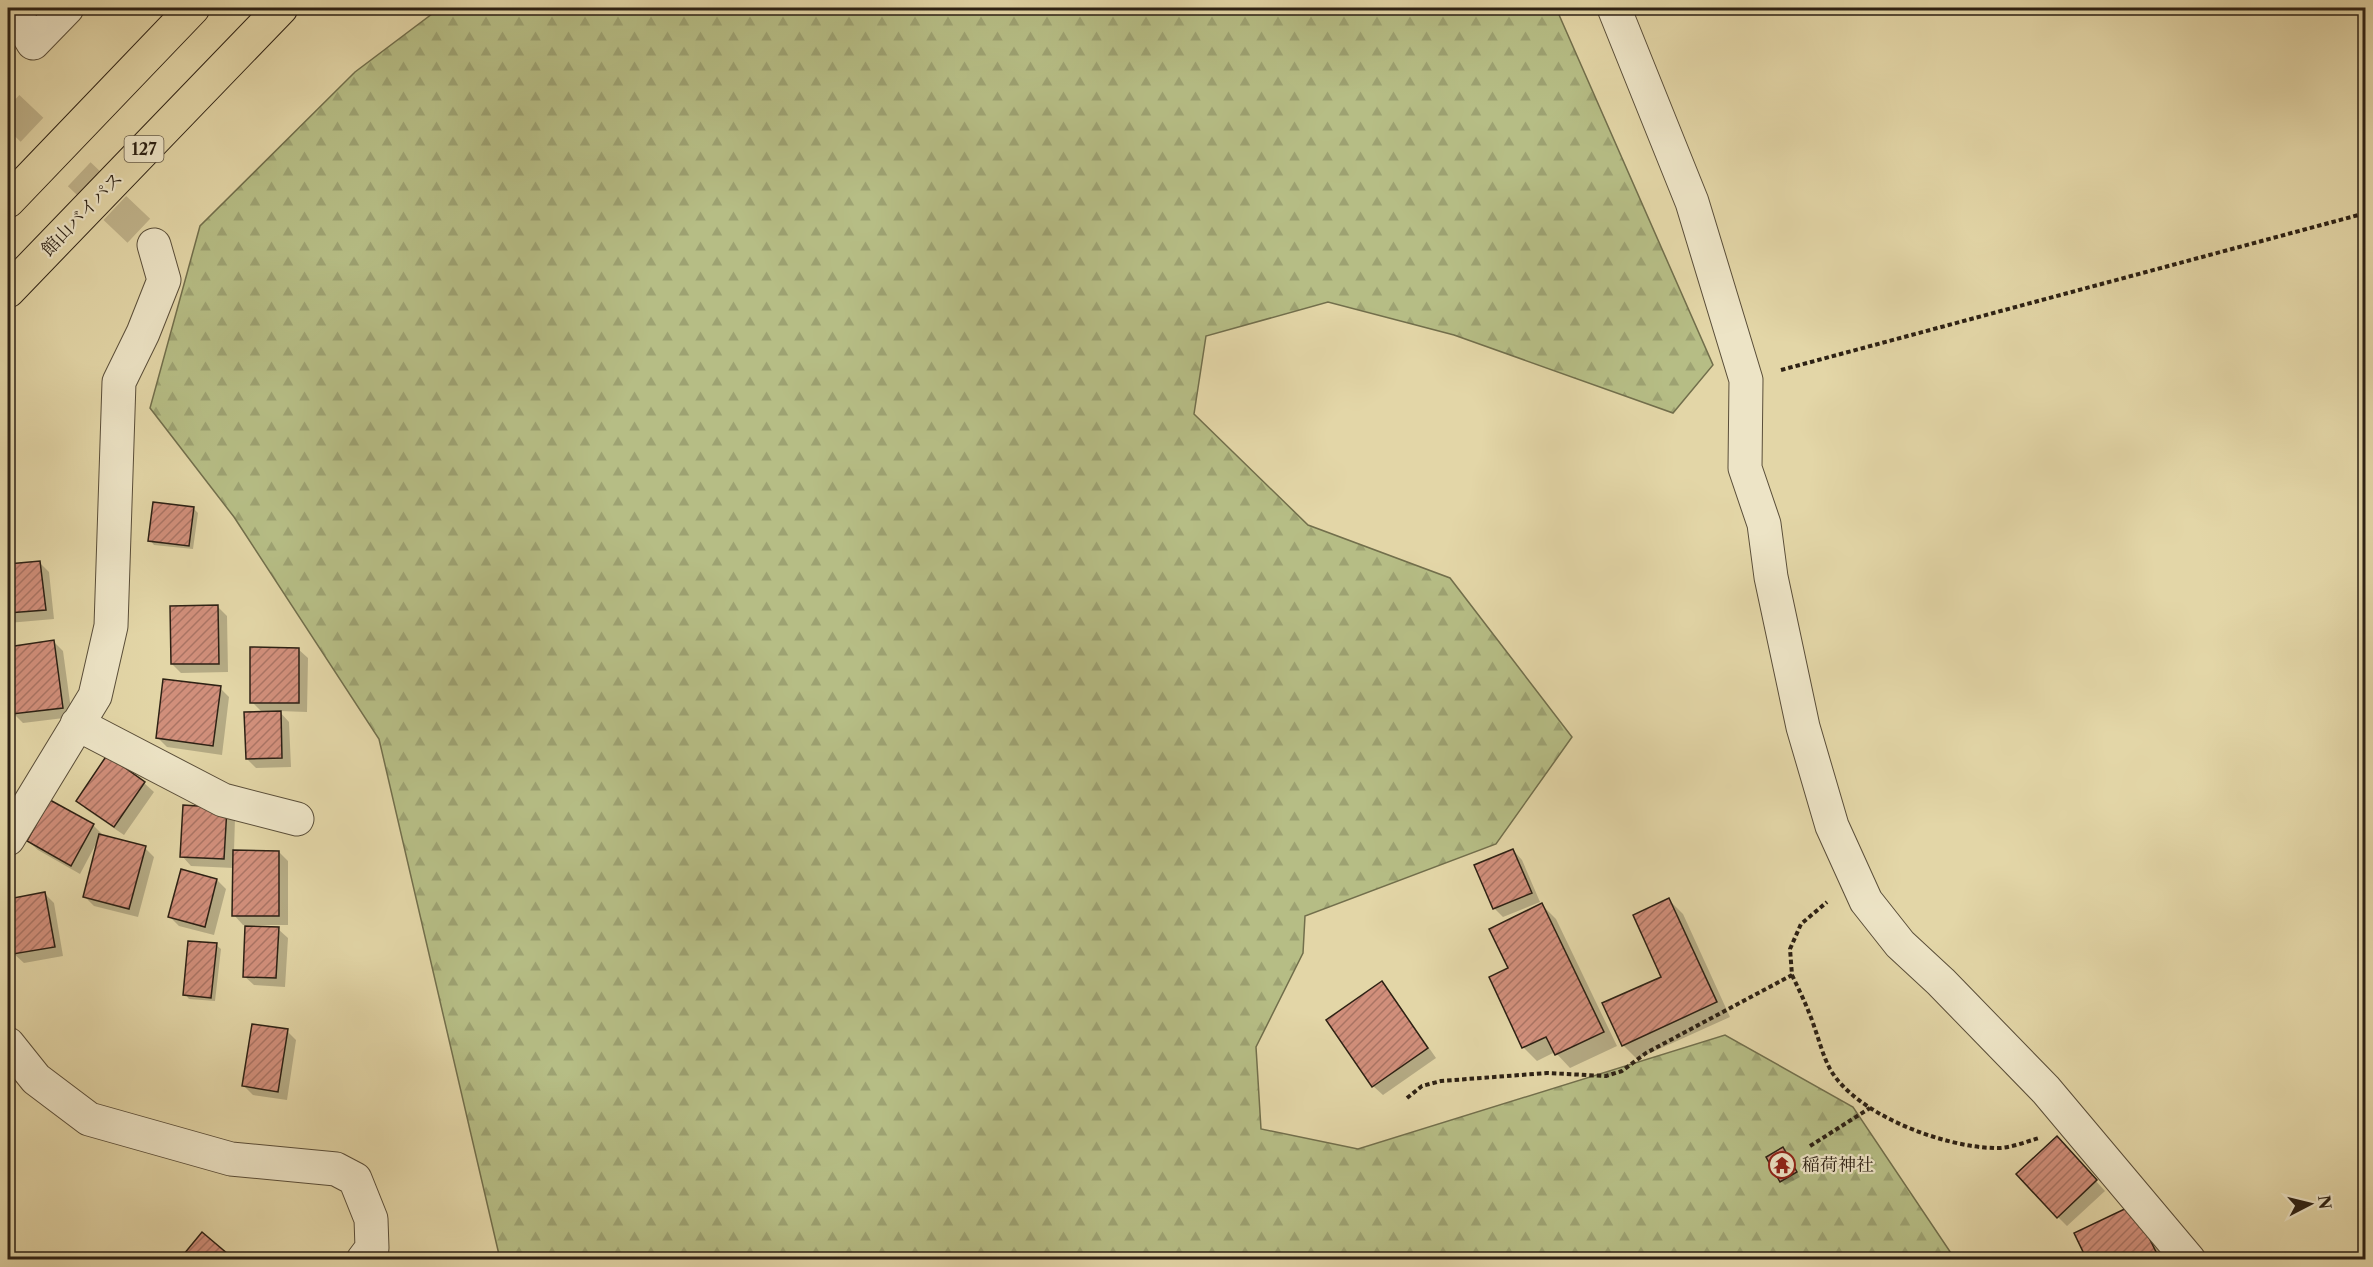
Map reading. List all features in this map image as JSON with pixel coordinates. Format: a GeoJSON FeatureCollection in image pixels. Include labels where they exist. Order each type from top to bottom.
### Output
{"type":"FeatureCollection","features":[{"type":"Feature","properties":{"kind":"highway"},"geometry":{"type":"LineString","coordinates":[[8,201],[193,8]]}},
{"type":"Feature","properties":{"kind":"highway","name":"館山バイパス"},"geometry":{"type":"LineString","coordinates":[[8,291],[281,8]]}},
{"type":"Feature","properties":{"kind":"street"},"geometry":{"type":"LineString","coordinates":[[8,14],[18,18],[33,43],[67,8]]}},
{"type":"Feature","properties":{"kind":"street"},"geometry":{"type":"LineString","coordinates":[[1614,8],[1692,202],[1746,380],[1745,468],[1764,524],[1772,577],[1803,727],[1832,826],[1866,902],[1900,944],[1941,982],[2070,1119],[2189,1260]]}},
{"type":"Feature","properties":{"kind":"street"},"geometry":{"type":"LineString","coordinates":[[8,839],[95,696],[111,626],[119,382],[143,333],[164,280],[154,245]]}},
{"type":"Feature","properties":{"kind":"street"},"geometry":{"type":"LineString","coordinates":[[77,724],[223,800],[297,819]]}},
{"type":"Feature","properties":{"kind":"street"},"geometry":{"type":"LineString","coordinates":[[8,1044],[36,1079],[89,1119],[231,1159],[336,1169],[355,1179],[371,1219],[372,1248],[363,1260]]}},
{"type":"Feature","properties":{"kind":"path"},"geometry":{"type":"LineString","coordinates":[[1746,380],[2366,213]]}},
{"type":"Feature","properties":{"kind":"path"},"geometry":{"type":"LineString","coordinates":[[1858,884],[1822,905],[1801,924],[1790,949],[1792,975],[1806,1004],[1831,1070],[1847,1091],[1870,1108],[1926,1136],[1965,1146],[1997,1149],[2047,1135],[2070,1119]]}},
{"type":"Feature","properties":{"kind":"path"},"geometry":{"type":"LineString","coordinates":[[1407,1098],[1422,1086],[1441,1081],[1547,1073],[1606,1076],[1622,1071],[1646,1053],[1792,975]]}},
{"type":"Feature","properties":{"kind":"path"},"geometry":{"type":"LineString","coordinates":[[1810,1146],[1870,1108]]}},
{"type":"Feature","properties":{"kind":"green space"},"geometry":{"type":"Polygon","coordinates":[[[440,8],[1556,8],[1713,365],[1673,413],[1454,335],[1328,302],[1206,336],[1194,414],[1308,525],[1450,578],[1572,737],[1496,844],[1305,916],[1303,953],[1256,1047],[1261,1129],[1358,1149],[1725,1035],[1853,1107],[1955,1259],[500,1259],[379,739],[234,517],[150,408],[200,226],[355,72],[440,8]]]}},
{"type":"Feature","properties":{"kind":"building"},"geometry":{"type":"Polygon","coordinates":[[[153,502],[194,507],[189,546],[148,541],[153,502]]]}},
{"type":"Feature","properties":{"kind":"building"},"geometry":{"type":"Polygon","coordinates":[[[40,561],[46,610],[8,613],[8,564],[40,561]]]}},
{"type":"Feature","properties":{"kind":"building"},"geometry":{"type":"Polygon","coordinates":[[[218,605],[219,664],[171,664],[170,606],[218,605]]]}},
{"type":"Feature","properties":{"kind":"building"},"geometry":{"type":"Polygon","coordinates":[[[54,640],[63,708],[12,714],[8,678],[8,647],[54,640]]]}},
{"type":"Feature","properties":{"kind":"building"},"geometry":{"type":"Polygon","coordinates":[[[250,647],[299,648],[299,703],[250,703],[250,647]]]}},
{"type":"Feature","properties":{"kind":"building"},"geometry":{"type":"Polygon","coordinates":[[[163,679],[221,686],[213,746],[156,738],[163,679]]]}},
{"type":"Feature","properties":{"kind":"building"},"geometry":{"type":"Polygon","coordinates":[[[281,711],[282,758],[246,759],[244,712],[281,711]]]}},
{"type":"Feature","properties":{"kind":"building"},"geometry":{"type":"Polygon","coordinates":[[[107,755],[145,782],[114,827],[76,801],[107,755]]]}},
{"type":"Feature","properties":{"kind":"building"},"geometry":{"type":"Polygon","coordinates":[[[50,800],[94,824],[71,866],[27,841],[50,800]]]}},
{"type":"Feature","properties":{"kind":"building"},"geometry":{"type":"Polygon","coordinates":[[[183,805],[227,808],[224,859],[180,857],[183,805]]]}},
{"type":"Feature","properties":{"kind":"building"},"geometry":{"type":"Polygon","coordinates":[[[99,834],[146,846],[129,909],[83,897],[99,834]]]}},
{"type":"Feature","properties":{"kind":"building"},"geometry":{"type":"Polygon","coordinates":[[[1513,849],[1532,893],[1493,909],[1474,865],[1513,849]]]}},
{"type":"Feature","properties":{"kind":"building"},"geometry":{"type":"Polygon","coordinates":[[[233,850],[279,851],[279,916],[232,916],[233,850]]]}},
{"type":"Feature","properties":{"kind":"building"},"geometry":{"type":"Polygon","coordinates":[[[181,869],[217,879],[205,927],[168,917],[181,869]]]}},
{"type":"Feature","properties":{"kind":"building"},"geometry":{"type":"Polygon","coordinates":[[[45,892],[55,947],[13,954],[8,924],[8,899],[45,892]]]}},
{"type":"Feature","properties":{"kind":"building"},"geometry":{"type":"Polygon","coordinates":[[[1669,898],[1717,1002],[1622,1046],[1602,1003],[1661,977],[1633,915],[1669,898]]]}},
{"type":"Feature","properties":{"kind":"building"},"geometry":{"type":"Polygon","coordinates":[[[1542,903],[1604,1032],[1555,1055],[1546,1037],[1522,1048],[1489,977],[1508,968],[1489,929],[1542,903]]]}},
{"type":"Feature","properties":{"kind":"building"},"geometry":{"type":"Polygon","coordinates":[[[245,926],[279,927],[276,978],[243,977],[245,926]]]}},
{"type":"Feature","properties":{"kind":"building"},"geometry":{"type":"Polygon","coordinates":[[[188,941],[217,943],[211,998],[183,995],[188,941]]]}},
{"type":"Feature","properties":{"kind":"building"},"geometry":{"type":"Polygon","coordinates":[[[1382,981],[1428,1048],[1372,1087],[1326,1020],[1382,981]]]}},
{"type":"Feature","properties":{"kind":"building"},"geometry":{"type":"Polygon","coordinates":[[[252,1024],[288,1029],[278,1092],[242,1086],[252,1024]]]}},
{"type":"Feature","properties":{"kind":"building"},"geometry":{"type":"Polygon","coordinates":[[[2057,1136],[2097,1180],[2057,1218],[2016,1174],[2057,1136]]]}},
{"type":"Feature","properties":{"kind":"building","name":"稲荷神社"},"geometry":{"type":"Polygon","coordinates":[[[1783,1147],[1797,1172],[1780,1182],[1766,1157],[1783,1147]]]}},
{"type":"Feature","properties":{"kind":"building"},"geometry":{"type":"Polygon","coordinates":[[[2133,1205],[2160,1260],[2087,1260],[2074,1233],[2133,1205]]]}},
{"type":"Feature","properties":{"kind":"building"},"geometry":{"type":"Polygon","coordinates":[[[202,1232],[235,1260],[179,1260],[202,1232]]]}},
{"type":"Feature","properties":{"kind":"tunnel"},"geometry":{"type":"LineString","coordinates":[[8,107],[154,245]]}},
{"type":"Feature","properties":{"kind":"place","name":"稲荷神社"},"geometry":{"type":"Point","coordinates":[1782,1165]}}]}
